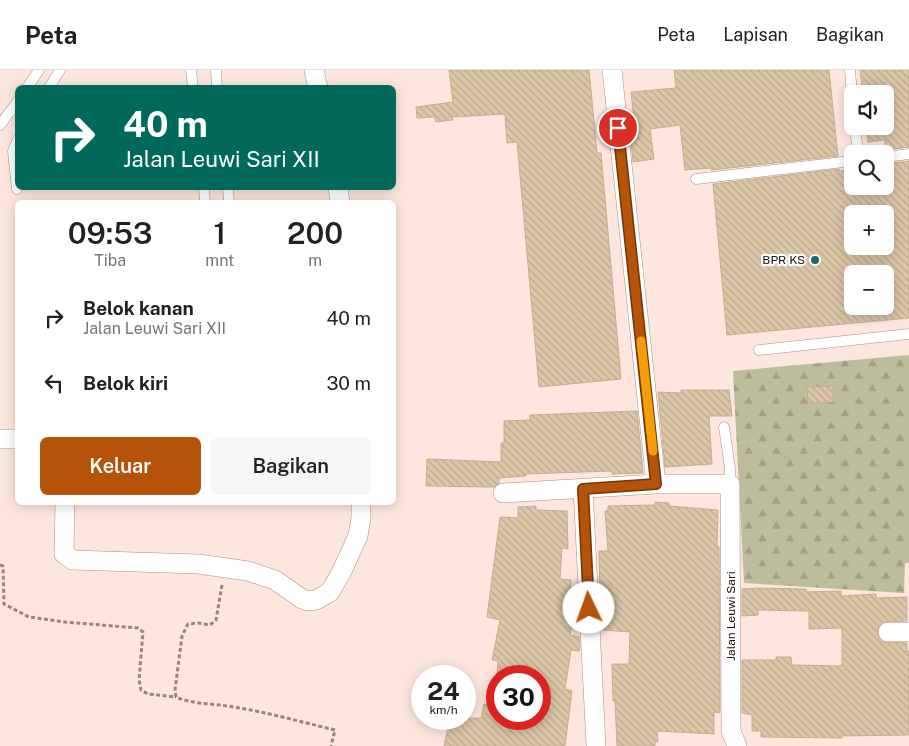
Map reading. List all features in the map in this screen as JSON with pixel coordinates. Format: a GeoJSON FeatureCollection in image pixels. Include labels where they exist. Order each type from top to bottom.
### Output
{"type":"FeatureCollection","features":[{"type":"Feature","properties":{"kind":"street"},"geometry":{"type":"LineString","coordinates":[[314,70],[317,85]]}},
{"type":"Feature","properties":{"kind":"street"},"geometry":{"type":"LineString","coordinates":[[612,70],[656,484]]}},
{"type":"Feature","properties":{"kind":"street"},"geometry":{"type":"LineString","coordinates":[[0,439],[15,439]]}},
{"type":"Feature","properties":{"kind":"street"},"geometry":{"type":"LineString","coordinates":[[503,493],[656,484],[730,484]]}},
{"type":"Feature","properties":{"kind":"street","name":"Jalan Leuwi Sari"},"geometry":{"type":"LineString","coordinates":[[730,484],[731,731],[737,746]]}},
{"type":"Feature","properties":{"kind":"street"},"geometry":{"type":"LineString","coordinates":[[583,489],[596,746]]}},
{"type":"Feature","properties":{"kind":"street"},"geometry":{"type":"LineString","coordinates":[[65,505],[64,554],[73,560],[198,564],[248,570],[275,580],[302,599],[308,601],[322,597],[330,592],[338,579],[358,536],[361,505]]}},
{"type":"Feature","properties":{"kind":"street"},"geometry":{"type":"LineString","coordinates":[[888,632],[909,632]]}},
{"type":"Feature","properties":{"kind":"lane"},"geometry":{"type":"LineString","coordinates":[[29,85],[39,70]]}},
{"type":"Feature","properties":{"kind":"lane"},"geometry":{"type":"LineString","coordinates":[[51,85],[60,70]]}},
{"type":"Feature","properties":{"kind":"lane"},"geometry":{"type":"LineString","coordinates":[[190,70],[192,85]]}},
{"type":"Feature","properties":{"kind":"lane"},"geometry":{"type":"LineString","coordinates":[[216,70],[217,85]]}},
{"type":"Feature","properties":{"kind":"lane"},"geometry":{"type":"LineString","coordinates":[[850,70],[851,85]]}},
{"type":"Feature","properties":{"kind":"lane"},"geometry":{"type":"LineString","coordinates":[[0,126],[15,105]]}},
{"type":"Feature","properties":{"kind":"lane"},"geometry":{"type":"LineString","coordinates":[[15,146],[13,151],[15,170]]}},
{"type":"Feature","properties":{"kind":"lane"},"geometry":{"type":"LineString","coordinates":[[894,156],[909,154]]}},
{"type":"Feature","properties":{"kind":"lane"},"geometry":{"type":"LineString","coordinates":[[696,179],[844,162]]}},
{"type":"Feature","properties":{"kind":"lane"},"geometry":{"type":"LineString","coordinates":[[759,350],[909,334]]}},
{"type":"Feature","properties":{"kind":"lane"},"geometry":{"type":"LineString","coordinates":[[724,427],[730,468],[730,484]]}},
{"type":"Feature","properties":{"kind":"path"},"geometry":{"type":"LineString","coordinates":[[0,565],[3,566],[4,604],[28,617],[138,628],[143,632],[139,680],[141,690],[148,694],[176,697],[186,702],[231,706],[335,730],[331,746]]}},
{"type":"Feature","properties":{"kind":"path"},"geometry":{"type":"LineString","coordinates":[[176,697],[175,690],[182,636],[188,624],[210,625],[216,620],[225,567]]}},
{"type":"Feature","properties":{"kind":"green space"},"geometry":{"type":"Polygon","coordinates":[[[909,355],[909,563],[905,563],[904,593],[744,583],[733,371],[909,355]]]}},
{"type":"Feature","properties":{"kind":"building"},"geometry":{"type":"Polygon","coordinates":[[[449,70],[589,70],[597,153],[601,153],[621,379],[539,387],[517,142],[507,143],[505,114],[452,117],[453,120],[436,122],[435,117],[417,118],[416,107],[453,102],[449,70]]]}},
{"type":"Feature","properties":{"kind":"building"},"geometry":{"type":"Polygon","coordinates":[[[674,70],[829,70],[838,156],[711,170],[711,168],[685,170],[680,125],[650,129],[654,159],[633,162],[631,142],[636,141],[631,92],[676,88],[674,70]]]}},
{"type":"Feature","properties":{"kind":"building"},"geometry":{"type":"Polygon","coordinates":[[[860,70],[909,70],[909,147],[894,149],[894,145],[885,145],[885,140],[868,142],[867,135],[894,135],[894,85],[862,85],[860,70]]]}},
{"type":"Feature","properties":{"kind":"building","name":"BPR KS"},"geometry":{"type":"Polygon","coordinates":[[[909,161],[909,318],[727,335],[713,184],[839,169],[840,171],[844,171],[844,195],[894,195],[894,163],[909,161]]]}},
{"type":"Feature","properties":{"kind":"building"},"geometry":{"type":"Polygon","coordinates":[[[833,386],[833,402],[808,403],[807,387],[833,386]]]}},
{"type":"Feature","properties":{"kind":"building"},"geometry":{"type":"Polygon","coordinates":[[[681,390],[729,390],[732,416],[709,416],[712,464],[665,467],[658,392],[681,393],[681,390]]]}},
{"type":"Feature","properties":{"kind":"building"},"geometry":{"type":"Polygon","coordinates":[[[637,411],[643,473],[612,474],[612,471],[526,474],[526,476],[499,478],[499,483],[494,487],[426,486],[427,459],[501,462],[501,443],[504,443],[504,421],[530,420],[530,415],[637,411]]]}},
{"type":"Feature","properties":{"kind":"building"},"geometry":{"type":"Polygon","coordinates":[[[655,502],[669,503],[669,506],[718,510],[720,713],[714,712],[714,734],[657,731],[658,742],[655,742],[655,746],[617,746],[612,664],[629,664],[630,632],[603,630],[603,597],[600,597],[599,551],[608,551],[605,511],[608,511],[608,506],[655,505],[655,502]]]}},
{"type":"Feature","properties":{"kind":"building"},"geometry":{"type":"Polygon","coordinates":[[[536,506],[536,510],[567,511],[568,549],[562,548],[560,579],[571,580],[567,623],[572,625],[570,635],[579,637],[580,646],[579,651],[571,650],[565,689],[572,691],[565,746],[444,746],[448,730],[476,730],[476,718],[481,718],[484,704],[486,704],[486,730],[551,730],[551,665],[498,665],[498,661],[492,660],[500,620],[487,617],[500,517],[518,518],[518,507],[536,506]]]}},
{"type":"Feature","properties":{"kind":"building"},"geometry":{"type":"Polygon","coordinates":[[[742,589],[806,589],[806,592],[841,591],[841,596],[876,594],[876,598],[907,597],[907,621],[883,622],[877,632],[883,642],[907,643],[907,651],[909,651],[909,735],[841,736],[842,738],[761,737],[761,731],[752,731],[752,715],[742,713],[742,660],[776,660],[776,657],[791,657],[792,665],[841,666],[842,664],[842,628],[809,629],[809,611],[758,610],[758,615],[742,616],[742,589]]]}},
{"type":"Feature","properties":{"kind":"slow traffic"},"geometry":{"type":"LineString","coordinates":[[641,341],[653,451]]}},
{"type":"Feature","properties":{"kind":"place","name":"BPR KS"},"geometry":{"type":"Point","coordinates":[815,260]}},
{"type":"Feature","properties":{"kind":"route"},"geometry":{"type":"LineString","coordinates":[[589,608],[583,489],[656,484],[618,128]]}}]}
